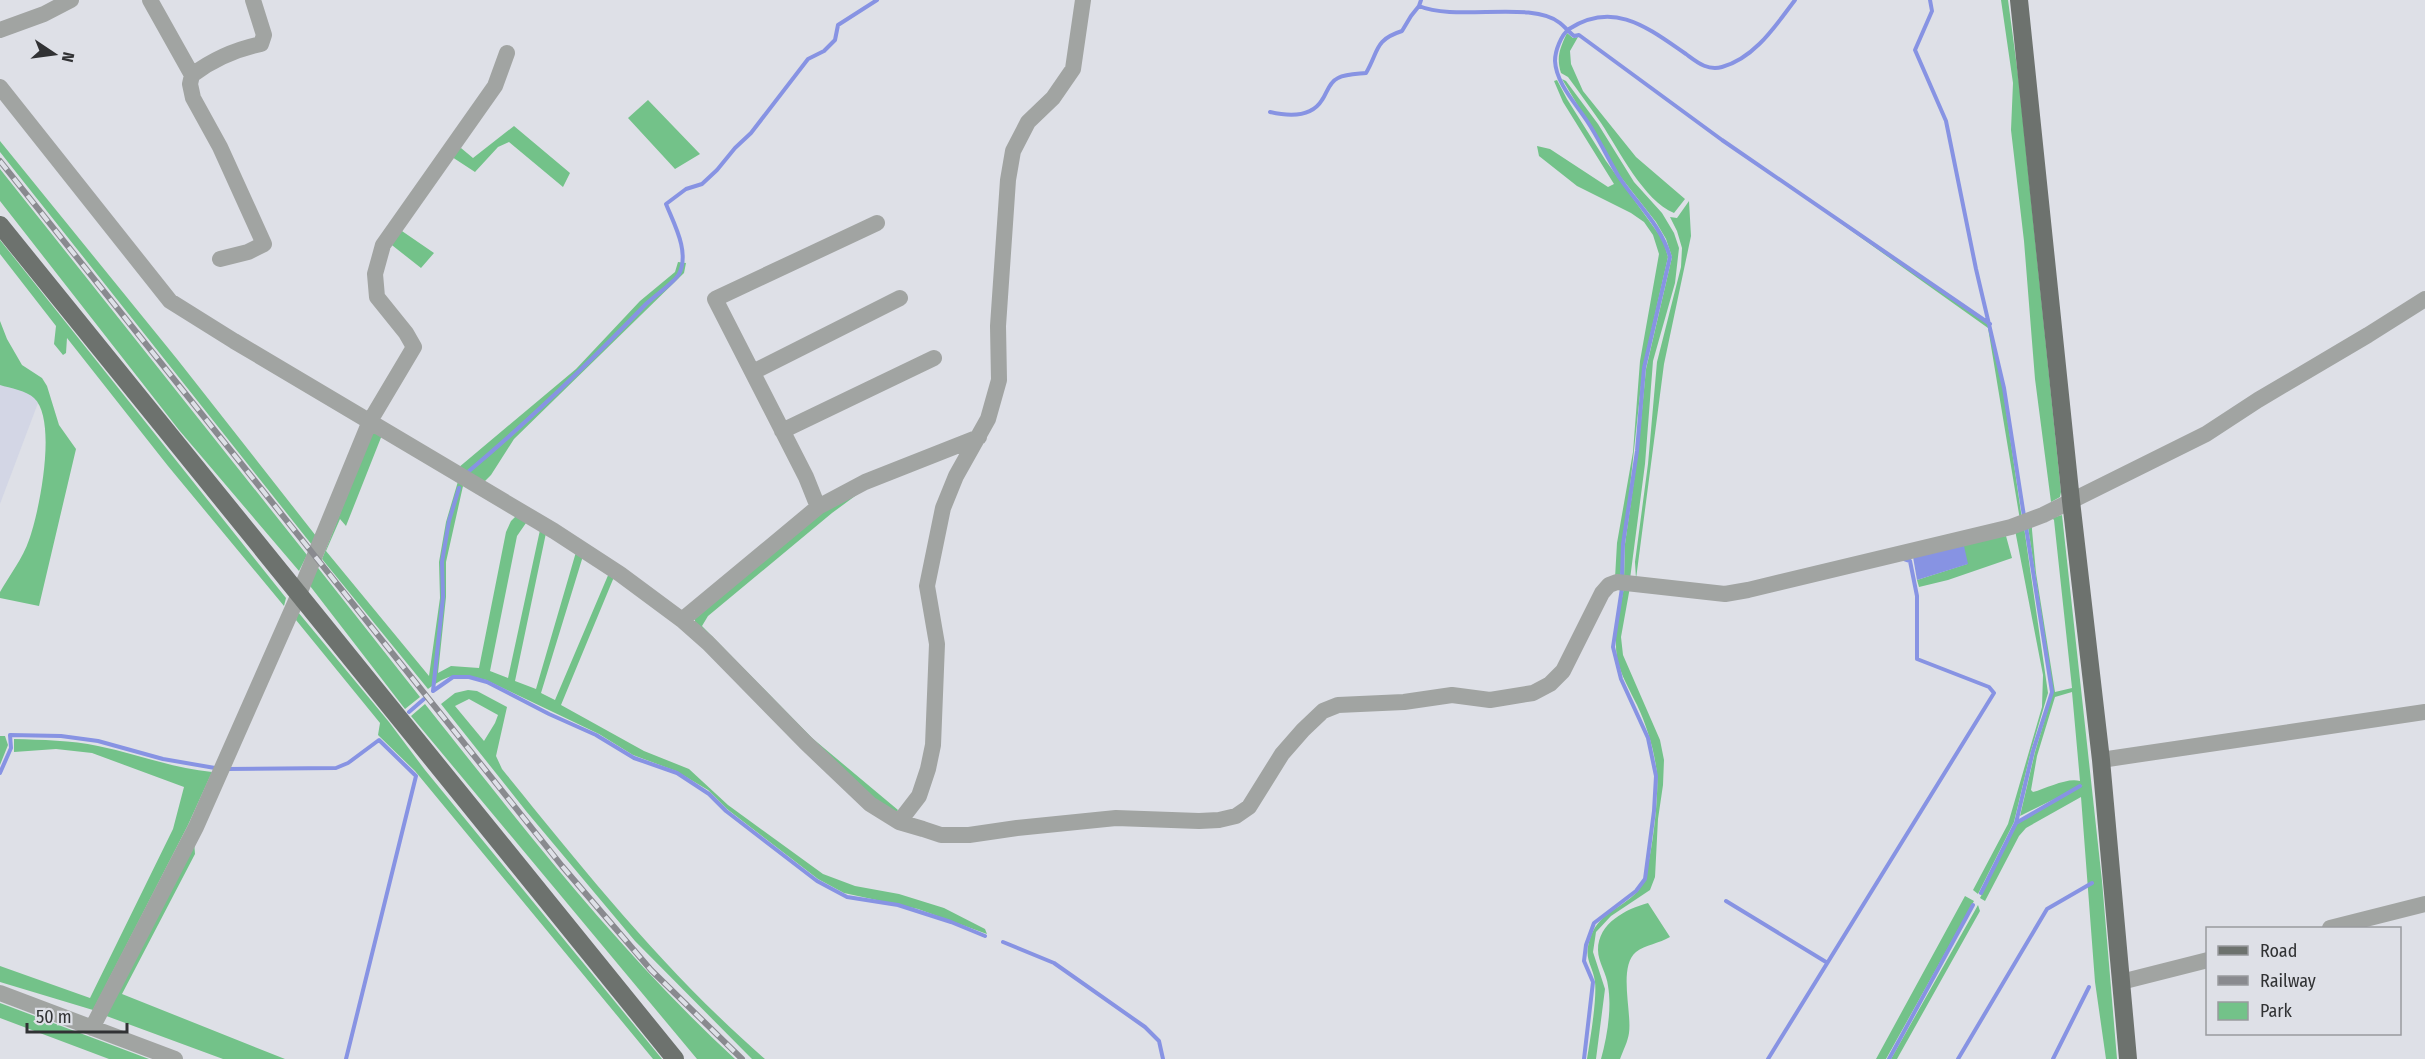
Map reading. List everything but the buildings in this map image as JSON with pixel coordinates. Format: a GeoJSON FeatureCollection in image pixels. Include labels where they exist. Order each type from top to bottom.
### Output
{"type":"FeatureCollection","features":[{"type":"Feature","properties":{"kind":"main road"},"geometry":{"type":"LineString","coordinates":[[2019,0],[2071,501],[2101,760],[2128,1059]]}},
{"type":"Feature","properties":{"kind":"main road"},"geometry":{"type":"LineString","coordinates":[[0,225],[675,1059]]}},
{"type":"Feature","properties":{"kind":"street"},"geometry":{"type":"LineString","coordinates":[[0,30],[44,14],[71,0]]}},
{"type":"Feature","properties":{"kind":"street"},"geometry":{"type":"LineString","coordinates":[[150,0],[192,75]]}},
{"type":"Feature","properties":{"kind":"street"},"geometry":{"type":"LineString","coordinates":[[220,259],[248,252],[264,244],[219,147],[193,98],[190,84],[192,75],[204,66],[245,47],[261,44],[264,35],[253,0]]}},
{"type":"Feature","properties":{"kind":"street"},"geometry":{"type":"LineString","coordinates":[[899,822],[919,796],[933,745],[937,644],[927,586],[943,508],[956,476],[988,419],[999,380],[998,326],[1008,180],[1013,151],[1028,122],[1053,98],[1073,69],[1083,0]]}},
{"type":"Feature","properties":{"kind":"street"},"geometry":{"type":"LineString","coordinates":[[92,1028],[196,827],[299,594],[370,421],[414,347],[406,333],[377,297],[375,274],[383,245],[495,86],[507,53]]}},
{"type":"Feature","properties":{"kind":"street"},"geometry":{"type":"LineString","coordinates":[[0,87],[170,300],[234,341],[590,554],[682,620],[708,643],[870,804],[899,822],[941,835],[969,835],[1116,818],[1199,821],[1236,816],[1249,807],[1282,754],[1323,711],[1338,705],[1404,702],[1452,695],[1490,700],[1533,693],[1550,684],[1563,671],[1602,593],[1609,585],[1624,583],[1725,594],[2012,527],[2071,501],[2206,434],[2425,299]]}},
{"type":"Feature","properties":{"kind":"street"},"geometry":{"type":"LineString","coordinates":[[818,507],[715,299],[877,223]]}},
{"type":"Feature","properties":{"kind":"street"},"geometry":{"type":"LineString","coordinates":[[753,372],[900,298]]}},
{"type":"Feature","properties":{"kind":"street"},"geometry":{"type":"LineString","coordinates":[[782,431],[934,358]]}},
{"type":"Feature","properties":{"kind":"street"},"geometry":{"type":"LineString","coordinates":[[682,620],[818,507],[865,482],[979,437]]}},
{"type":"Feature","properties":{"kind":"street"},"geometry":{"type":"LineString","coordinates":[[2101,760],[2425,712]]}},
{"type":"Feature","properties":{"kind":"street"},"geometry":{"type":"LineString","coordinates":[[2334,927],[2425,904]]}},
{"type":"Feature","properties":{"kind":"street"},"geometry":{"type":"LineString","coordinates":[[2121,982],[2206,961]]}},
{"type":"Feature","properties":{"kind":"street"},"geometry":{"type":"LineString","coordinates":[[0,993],[175,1059]]}},
{"type":"Feature","properties":{"kind":"shaded area"},"geometry":{"type":"Polygon","coordinates":[[[0,344],[38,403],[0,504],[0,344]]]}},
{"type":"Feature","properties":{"kind":"green space"},"geometry":{"type":"Polygon","coordinates":[[[2001,0],[2008,0],[2019,82],[2061,492],[2060,497],[2051,502],[2035,379],[2024,241],[2011,130],[2013,83],[2001,0]]]}},
{"type":"Feature","properties":{"kind":"green space"},"geometry":{"type":"Polygon","coordinates":[[[1567,33],[1573,38],[1578,37],[1570,51],[1571,64],[1583,91],[1636,157],[1685,199],[1674,213],[1652,198],[1642,186],[1601,123],[1568,77],[1561,73],[1560,53],[1567,33]]]}},
{"type":"Feature","properties":{"kind":"green space"},"geometry":{"type":"Polygon","coordinates":[[[1562,79],[1566,81],[1598,124],[1634,182],[1662,213],[1674,233],[1679,248],[1675,283],[1653,361],[1645,464],[1630,579],[1624,579],[1625,544],[1638,452],[1646,369],[1672,257],[1666,239],[1656,222],[1620,176],[1562,79]]]}},
{"type":"Feature","properties":{"kind":"green space"},"geometry":{"type":"Polygon","coordinates":[[[1557,80],[1606,161],[1663,240],[1668,257],[1643,367],[1620,579],[1615,578],[1617,543],[1633,452],[1640,361],[1659,254],[1653,235],[1644,222],[1577,186],[1539,156],[1537,146],[1550,149],[1608,187],[1614,184],[1563,102],[1554,81],[1557,80]]]}},
{"type":"Feature","properties":{"kind":"green space"},"geometry":{"type":"Polygon","coordinates":[[[648,100],[700,154],[675,169],[628,118],[648,100]]]}},
{"type":"Feature","properties":{"kind":"green space"},"geometry":{"type":"Polygon","coordinates":[[[514,126],[570,173],[563,187],[509,142],[498,147],[475,172],[449,155],[461,148],[473,158],[514,126]]]}},
{"type":"Feature","properties":{"kind":"green space"},"geometry":{"type":"Polygon","coordinates":[[[0,141],[177,359],[316,536],[312,545],[0,152],[0,141]]]}},
{"type":"Feature","properties":{"kind":"green space"},"geometry":{"type":"Polygon","coordinates":[[[0,169],[307,555],[299,571],[179,430],[0,201],[0,169]]]}},
{"type":"Feature","properties":{"kind":"green space"},"geometry":{"type":"Polygon","coordinates":[[[1808,200],[1989,325],[2003,389],[2022,519],[2020,520],[1988,328],[1808,200]]]}},
{"type":"Feature","properties":{"kind":"green space"},"geometry":{"type":"Polygon","coordinates":[[[1689,201],[1691,236],[1664,364],[1636,579],[1635,562],[1648,464],[1657,362],[1681,267],[1682,248],[1670,217],[1677,218],[1689,201]]]}},
{"type":"Feature","properties":{"kind":"green space"},"geometry":{"type":"Polygon","coordinates":[[[399,229],[434,253],[421,268],[388,242],[399,229]]]}},
{"type":"Feature","properties":{"kind":"green space"},"geometry":{"type":"Polygon","coordinates":[[[0,240],[286,598],[284,606],[168,466],[67,338],[66,353],[63,355],[54,344],[56,326],[0,254],[0,240]]]}},
{"type":"Feature","properties":{"kind":"green space"},"geometry":{"type":"Polygon","coordinates":[[[678,262],[686,263],[684,273],[514,439],[491,475],[482,484],[458,468],[576,369],[640,301],[675,272],[678,262]]]}},
{"type":"Feature","properties":{"kind":"green space"},"geometry":{"type":"Polygon","coordinates":[[[0,321],[22,365],[42,378],[47,386],[59,425],[76,449],[39,606],[0,598],[0,592],[23,553],[33,527],[41,489],[46,445],[41,409],[34,398],[0,385],[0,321]]]}},
{"type":"Feature","properties":{"kind":"green space"},"geometry":{"type":"Polygon","coordinates":[[[372,433],[382,435],[346,526],[340,519],[326,551],[429,676],[440,598],[439,562],[446,522],[459,478],[463,486],[446,562],[446,597],[438,673],[451,666],[479,668],[506,532],[511,521],[518,514],[526,523],[517,536],[490,671],[508,678],[540,530],[546,533],[515,681],[536,689],[576,552],[583,556],[541,693],[555,700],[609,573],[614,577],[561,705],[644,751],[689,769],[728,805],[823,874],[855,886],[899,894],[944,908],[985,929],[987,934],[918,909],[844,893],[818,879],[727,809],[708,790],[676,771],[633,755],[599,734],[486,680],[462,675],[449,677],[428,689],[322,559],[372,433]]]}},
{"type":"Feature","properties":{"kind":"green space"},"geometry":{"type":"Polygon","coordinates":[[[881,477],[832,513],[708,616],[702,626],[812,738],[898,810],[895,815],[873,802],[695,624],[695,619],[807,521],[881,477]]]}},
{"type":"Feature","properties":{"kind":"green space"},"geometry":{"type":"Polygon","coordinates":[[[2062,515],[2102,881],[2117,1059],[2106,1059],[2095,982],[2081,797],[2026,828],[2019,836],[1985,901],[1980,898],[2017,824],[2083,785],[2020,816],[2035,752],[2053,692],[2028,527],[2032,527],[2036,573],[2055,692],[2072,688],[2052,518],[2062,515]],[[2072,692],[2055,697],[2037,756],[2031,790],[2033,792],[2070,780],[2080,781],[2072,692]]]}},
{"type":"Feature","properties":{"kind":"green space"},"geometry":{"type":"Polygon","coordinates":[[[2024,527],[2048,693],[2014,822],[1978,894],[1973,890],[2008,824],[2042,707],[2043,675],[2015,530],[2024,527]]]}},
{"type":"Feature","properties":{"kind":"green space"},"geometry":{"type":"Polygon","coordinates":[[[2006,536],[2012,558],[1948,580],[1919,587],[1917,580],[1967,564],[1929,548],[2006,536]]]}},
{"type":"Feature","properties":{"kind":"green space"},"geometry":{"type":"Polygon","coordinates":[[[315,564],[420,697],[405,709],[307,582],[315,564]]]}},
{"type":"Feature","properties":{"kind":"green space"},"geometry":{"type":"Polygon","coordinates":[[[1624,587],[1630,587],[1621,637],[1623,655],[1660,740],[1664,760],[1663,785],[1658,819],[1655,877],[1650,890],[1611,916],[1596,932],[1593,952],[1605,989],[1596,1059],[1587,1059],[1595,989],[1594,976],[1588,958],[1589,942],[1597,924],[1631,898],[1643,883],[1650,854],[1657,800],[1657,775],[1650,739],[1618,662],[1616,631],[1624,587]]]}},
{"type":"Feature","properties":{"kind":"green space"},"geometry":{"type":"Polygon","coordinates":[[[298,612],[662,1059],[653,1059],[415,771],[378,735],[380,723],[296,620],[298,612]]]}},
{"type":"Feature","properties":{"kind":"green space"},"geometry":{"type":"Polygon","coordinates":[[[468,690],[477,691],[507,707],[496,756],[502,769],[627,920],[694,992],[765,1059],[752,1059],[635,941],[526,811],[441,704],[455,693],[468,690]],[[469,699],[455,706],[484,741],[498,715],[469,699]]]}},
{"type":"Feature","properties":{"kind":"green space"},"geometry":{"type":"Polygon","coordinates":[[[425,704],[573,888],[651,976],[735,1059],[697,1059],[411,716],[425,704]]]}},
{"type":"Feature","properties":{"kind":"green space"},"geometry":{"type":"Polygon","coordinates":[[[0,736],[5,736],[8,745],[0,765],[0,736]]]}},
{"type":"Feature","properties":{"kind":"green space"},"geometry":{"type":"Polygon","coordinates":[[[14,739],[88,744],[212,772],[188,825],[93,1010],[0,982],[0,966],[90,998],[173,829],[184,787],[92,753],[56,749],[14,752],[14,739]]]}},
{"type":"Feature","properties":{"kind":"green space"},"geometry":{"type":"Polygon","coordinates":[[[194,841],[195,854],[122,994],[285,1059],[223,1059],[101,1014],[194,841]]]}},
{"type":"Feature","properties":{"kind":"green space"},"geometry":{"type":"Polygon","coordinates":[[[1965,896],[1974,901],[1886,1059],[1876,1059],[1965,896]]]}},
{"type":"Feature","properties":{"kind":"green space"},"geometry":{"type":"Polygon","coordinates":[[[1648,903],[1670,937],[1636,952],[1631,959],[1627,979],[1628,1039],[1620,1059],[1601,1059],[1607,1032],[1609,995],[1598,954],[1599,940],[1608,925],[1615,919],[1631,909],[1648,903]]]}},
{"type":"Feature","properties":{"kind":"green space"},"geometry":{"type":"Polygon","coordinates":[[[1978,905],[1980,911],[1897,1059],[1891,1059],[1978,905]]]}},
{"type":"Feature","properties":{"kind":"green space"},"geometry":{"type":"Polygon","coordinates":[[[0,1003],[149,1059],[109,1059],[0,1018],[0,1003]]]}},
{"type":"Feature","properties":{"kind":"water"},"geometry":{"type":"Polygon","coordinates":[[[1964,546],[1968,564],[1917,580],[1913,557],[1964,546]]]}},
{"type":"Feature","properties":{"kind":"waterway"},"geometry":{"type":"LineString","coordinates":[[469,471],[537,411],[645,305],[676,278],[682,265],[682,247],[666,204],[686,189],[702,184],[717,170],[751,133],[808,59],[824,51],[835,40],[838,25],[877,0]]}},
{"type":"Feature","properties":{"kind":"waterway"},"geometry":{"type":"LineString","coordinates":[[1421,0],[1419,6],[1435,10],[1531,13],[1547,16],[1560,23],[1574,36],[1579,35],[1722,140],[1990,324]]}},
{"type":"Feature","properties":{"kind":"waterway"},"geometry":{"type":"LineString","coordinates":[[1622,577],[1623,544],[1637,451],[1644,368],[1670,257],[1655,225],[1619,177],[1591,128],[1567,93],[1556,69],[1557,48],[1563,35],[1569,29],[1585,21],[1601,17],[1616,17],[1644,27],[1702,65],[1712,68],[1722,67],[1745,56],[1764,40],[1795,0]]}},
{"type":"Feature","properties":{"kind":"waterway"},"geometry":{"type":"LineString","coordinates":[[1930,0],[1932,11],[1915,50],[1946,121],[1976,269],[2004,388],[2024,516]]}},
{"type":"Feature","properties":{"kind":"waterway"},"geometry":{"type":"LineString","coordinates":[[1270,112],[1291,115],[1305,113],[1317,106],[1335,80],[1344,76],[1366,73],[1378,47],[1386,38],[1402,31],[1419,6]]}},
{"type":"Feature","properties":{"kind":"waterway"},"geometry":{"type":"LineString","coordinates":[[433,691],[443,597],[442,562],[449,521],[459,488]]}},
{"type":"Feature","properties":{"kind":"waterway"},"geometry":{"type":"LineString","coordinates":[[2016,823],[2033,751],[2052,692],[2026,527]]}},
{"type":"Feature","properties":{"kind":"waterway"},"geometry":{"type":"LineString","coordinates":[[1768,1059],[1994,693],[1989,687],[1917,659],[1917,596],[1910,561],[1904,559]]}},
{"type":"Feature","properties":{"kind":"waterway"},"geometry":{"type":"LineString","coordinates":[[1584,1059],[1593,982],[1584,961],[1586,945],[1594,923],[1636,891],[1645,879],[1654,811],[1656,776],[1648,738],[1621,679],[1613,647],[1622,588]]}},
{"type":"Feature","properties":{"kind":"waterway"},"geometry":{"type":"LineString","coordinates":[[433,691],[453,677],[469,677],[487,682],[596,735],[634,758],[677,773],[709,794],[726,811],[817,881],[847,897],[898,905],[985,936]]}},
{"type":"Feature","properties":{"kind":"waterway"},"geometry":{"type":"LineString","coordinates":[[409,712],[424,699]]}},
{"type":"Feature","properties":{"kind":"waterway"},"geometry":{"type":"LineString","coordinates":[[0,773],[11,748],[10,735],[61,736],[98,741],[163,759],[215,768]]}},
{"type":"Feature","properties":{"kind":"waterway"},"geometry":{"type":"LineString","coordinates":[[227,769],[336,768],[348,763],[379,740],[416,776],[346,1059]]}},
{"type":"Feature","properties":{"kind":"waterway"},"geometry":{"type":"LineString","coordinates":[[1981,893],[2016,823],[2080,786]]}},
{"type":"Feature","properties":{"kind":"waterway"},"geometry":{"type":"LineString","coordinates":[[1958,1059],[2047,909],[2092,883]]}},
{"type":"Feature","properties":{"kind":"waterway"},"geometry":{"type":"LineString","coordinates":[[1726,901],[1826,962]]}},
{"type":"Feature","properties":{"kind":"waterway"},"geometry":{"type":"LineString","coordinates":[[1889,1059],[1973,905]]}},
{"type":"Feature","properties":{"kind":"waterway"},"geometry":{"type":"LineString","coordinates":[[1003,942],[1054,963],[1145,1027],[1159,1041],[1163,1059]]}},
{"type":"Feature","properties":{"kind":"waterway"},"geometry":{"type":"LineString","coordinates":[[2053,1059],[2089,987]]}},
{"type":"Feature","properties":{"kind":"railway"},"geometry":{"type":"LineString","coordinates":[[0,161],[562,866],[651,970],[742,1059]]}}]}
